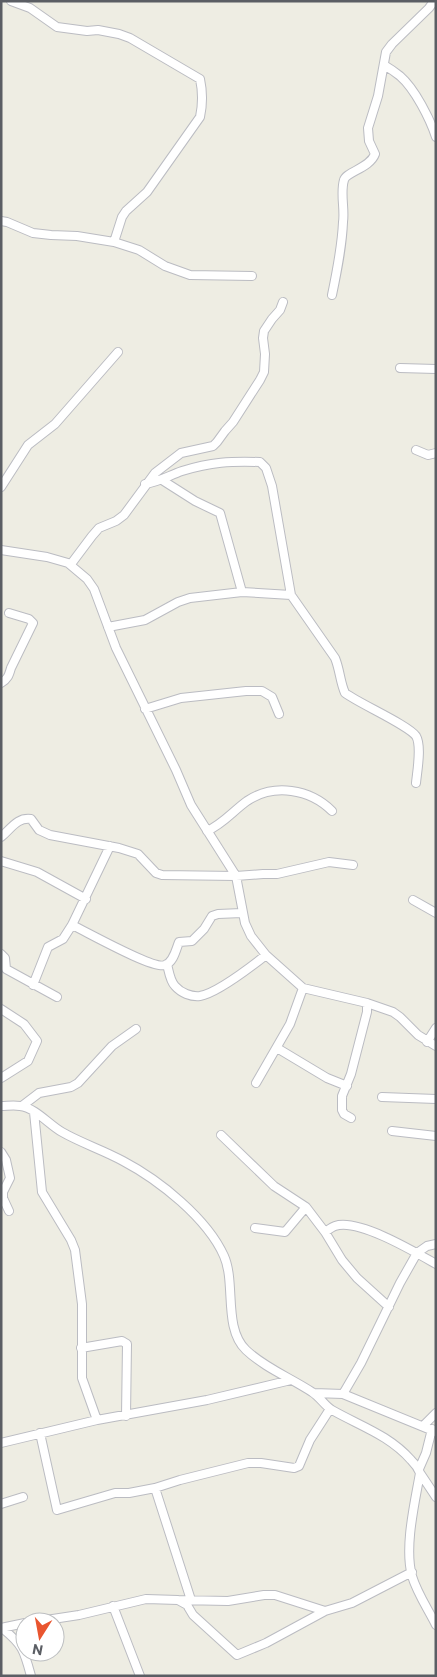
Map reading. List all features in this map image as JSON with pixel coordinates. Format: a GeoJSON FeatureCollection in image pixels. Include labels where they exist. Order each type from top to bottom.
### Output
{"type":"FeatureCollection","features":[{"type":"Feature","properties":{"kind":"street"},"geometry":{"type":"LineString","coordinates":[[11,1],[30,8],[57,27],[87,31],[98,30],[130,38],[200,79],[203,94],[200,117],[147,192],[126,211],[122,217],[114,242]]}},
{"type":"Feature","properties":{"kind":"street"},"geometry":{"type":"LineString","coordinates":[[332,295],[344,220],[343,181],[348,174],[359,170],[375,154],[369,141],[368,128],[378,96],[386,52],[434,1]]}},
{"type":"Feature","properties":{"kind":"street"},"geometry":{"type":"LineString","coordinates":[[384,65],[401,76],[412,89],[432,125],[436,137]]}},
{"type":"Feature","properties":{"kind":"street"},"geometry":{"type":"LineString","coordinates":[[1,221],[33,233],[77,236],[114,242],[139,250],[165,266],[190,275],[252,276]]}},
{"type":"Feature","properties":{"kind":"street"},"geometry":{"type":"LineString","coordinates":[[71,564],[100,528],[124,515],[154,473],[181,453],[213,446],[233,422],[264,372],[264,331],[280,310],[283,302]]}},
{"type":"Feature","properties":{"kind":"street"},"geometry":{"type":"LineString","coordinates":[[1,487],[28,445],[55,424],[118,352]]}},
{"type":"Feature","properties":{"kind":"street"},"geometry":{"type":"LineString","coordinates":[[400,368],[436,369]]}},
{"type":"Feature","properties":{"kind":"street"},"geometry":{"type":"LineString","coordinates":[[416,450],[428,455],[436,453]]}},
{"type":"Feature","properties":{"kind":"street"},"geometry":{"type":"LineString","coordinates":[[145,484],[162,480],[180,472],[226,461],[260,462],[266,468],[272,486],[291,595],[335,658],[340,669],[341,684],[345,693],[406,728],[416,737],[418,750],[416,783]]}},
{"type":"Feature","properties":{"kind":"street"},"geometry":{"type":"LineString","coordinates":[[162,480],[195,501],[220,512],[242,592]]}},
{"type":"Feature","properties":{"kind":"street"},"geometry":{"type":"LineString","coordinates":[[1,550],[71,564],[87,579],[94,589],[116,648],[176,770],[191,806],[236,876],[242,913],[251,936],[266,955],[303,988],[367,1003],[393,1012],[427,1042],[436,1046]]}},
{"type":"Feature","properties":{"kind":"street"},"geometry":{"type":"LineString","coordinates":[[108,627],[146,620],[178,602],[190,598],[242,592],[291,595]]}},
{"type":"Feature","properties":{"kind":"street"},"geometry":{"type":"LineString","coordinates":[[1,683],[9,675],[33,623],[29,619],[9,613]]}},
{"type":"Feature","properties":{"kind":"street"},"geometry":{"type":"LineString","coordinates":[[145,709],[181,698],[246,691],[262,692],[272,698],[279,714]]}},
{"type":"Feature","properties":{"kind":"street"},"geometry":{"type":"LineString","coordinates":[[207,831],[219,826],[228,816],[259,794],[271,791],[298,792],[312,795],[323,801],[332,811]]}},
{"type":"Feature","properties":{"kind":"street"},"geometry":{"type":"LineString","coordinates":[[1,837],[15,823],[27,818],[31,819],[39,830],[50,835],[110,846],[138,854],[156,873],[162,875],[236,876],[277,874],[329,862],[354,865]]}},
{"type":"Feature","properties":{"kind":"street"},"geometry":{"type":"LineString","coordinates":[[34,985],[48,947],[63,939],[72,925],[110,846]]}},
{"type":"Feature","properties":{"kind":"street"},"geometry":{"type":"LineString","coordinates":[[1,861],[37,872],[86,899]]}},
{"type":"Feature","properties":{"kind":"street"},"geometry":{"type":"LineString","coordinates":[[413,900],[436,913]]}},
{"type":"Feature","properties":{"kind":"street"},"geometry":{"type":"LineString","coordinates":[[72,925],[139,958],[155,965],[163,966],[172,960],[178,942],[192,941],[204,929],[212,916],[242,913]]}},
{"type":"Feature","properties":{"kind":"street"},"geometry":{"type":"LineString","coordinates":[[1,954],[5,958],[6,968],[57,997]]}},
{"type":"Feature","properties":{"kind":"street"},"geometry":{"type":"LineString","coordinates":[[167,964],[172,982],[176,988],[192,996],[201,996],[224,985],[266,955]]}},
{"type":"Feature","properties":{"kind":"street"},"geometry":{"type":"LineString","coordinates":[[256,1083],[290,1024],[303,988]]}},
{"type":"Feature","properties":{"kind":"street"},"geometry":{"type":"LineString","coordinates":[[351,1118],[344,1114],[340,1103],[351,1074],[367,1012],[367,1003]]}},
{"type":"Feature","properties":{"kind":"street"},"geometry":{"type":"LineString","coordinates":[[1,1009],[24,1024],[36,1041],[28,1062],[1,1078]]}},
{"type":"Feature","properties":{"kind":"street"},"geometry":{"type":"LineString","coordinates":[[427,1042],[436,1028]]}},
{"type":"Feature","properties":{"kind":"street"},"geometry":{"type":"LineString","coordinates":[[22,1106],[39,1093],[71,1087],[78,1083],[112,1046],[136,1029]]}},
{"type":"Feature","properties":{"kind":"street"},"geometry":{"type":"LineString","coordinates":[[276,1048],[327,1078],[347,1086]]}},
{"type":"Feature","properties":{"kind":"street"},"geometry":{"type":"LineString","coordinates":[[382,1097],[436,1098]]}},
{"type":"Feature","properties":{"kind":"street"},"geometry":{"type":"LineString","coordinates":[[1,1106],[22,1106],[34,1112],[62,1132],[122,1160],[147,1175],[172,1194],[206,1228],[218,1243],[225,1258],[228,1272],[234,1328],[244,1348],[257,1360],[314,1393],[330,1409],[385,1438],[406,1454],[436,1497]]}},
{"type":"Feature","properties":{"kind":"street"},"geometry":{"type":"LineString","coordinates":[[34,1112],[42,1192],[75,1250],[82,1304],[82,1378],[97,1420]]}},
{"type":"Feature","properties":{"kind":"street"},"geometry":{"type":"LineString","coordinates":[[392,1131],[436,1136]]}},
{"type":"Feature","properties":{"kind":"street"},"geometry":{"type":"LineString","coordinates":[[221,1135],[274,1186],[306,1207],[325,1232],[342,1260],[389,1307]]}},
{"type":"Feature","properties":{"kind":"street"},"geometry":{"type":"LineString","coordinates":[[1,1152],[6,1160],[10,1178],[3,1192],[3,1198],[9,1211]]}},
{"type":"Feature","properties":{"kind":"street"},"geometry":{"type":"LineString","coordinates":[[255,1228],[284,1232],[306,1207]]}},
{"type":"Feature","properties":{"kind":"street"},"geometry":{"type":"LineString","coordinates":[[325,1232],[335,1226],[348,1225],[368,1230],[436,1264]]}},
{"type":"Feature","properties":{"kind":"street"},"geometry":{"type":"LineString","coordinates":[[342,1394],[361,1363],[400,1283],[417,1253],[427,1246],[436,1244]]}},
{"type":"Feature","properties":{"kind":"street"},"geometry":{"type":"LineString","coordinates":[[81,1348],[122,1341],[127,1344],[126,1416]]}},
{"type":"Feature","properties":{"kind":"street"},"geometry":{"type":"LineString","coordinates":[[1,1443],[97,1420],[207,1400],[291,1380]]}},
{"type":"Feature","properties":{"kind":"street"},"geometry":{"type":"LineString","coordinates":[[314,1393],[342,1394],[434,1430],[419,1471],[412,1523],[412,1572],[418,1590],[436,1625]]}},
{"type":"Feature","properties":{"kind":"street"},"geometry":{"type":"LineString","coordinates":[[40,1433],[57,1510],[115,1493],[128,1493],[155,1488],[248,1463],[294,1468],[299,1466],[310,1440],[330,1409]]}},
{"type":"Feature","properties":{"kind":"street"},"geometry":{"type":"LineString","coordinates":[[423,1426],[436,1413]]}},
{"type":"Feature","properties":{"kind":"street"},"geometry":{"type":"LineString","coordinates":[[155,1488],[191,1600]]}},
{"type":"Feature","properties":{"kind":"street"},"geometry":{"type":"LineString","coordinates":[[1,1504],[23,1497]]}},
{"type":"Feature","properties":{"kind":"street"},"geometry":{"type":"LineString","coordinates":[[178,1600],[187,1605],[193,1615],[238,1655],[266,1643],[325,1611],[352,1602],[412,1572]]}},
{"type":"Feature","properties":{"kind":"street"},"geometry":{"type":"LineString","coordinates":[[65,1617],[146,1599],[228,1601],[264,1594],[275,1595],[325,1611]]}},
{"type":"Feature","properties":{"kind":"street"},"geometry":{"type":"LineString","coordinates":[[113,1606],[140,1676]]}},
{"type":"Feature","properties":{"kind":"street"},"geometry":{"type":"LineString","coordinates":[[2,1628],[15,1625]]}},
{"type":"Feature","properties":{"kind":"street"},"geometry":{"type":"LineString","coordinates":[[2,1628],[16,1639],[24,1649],[31,1676]]}}]}
